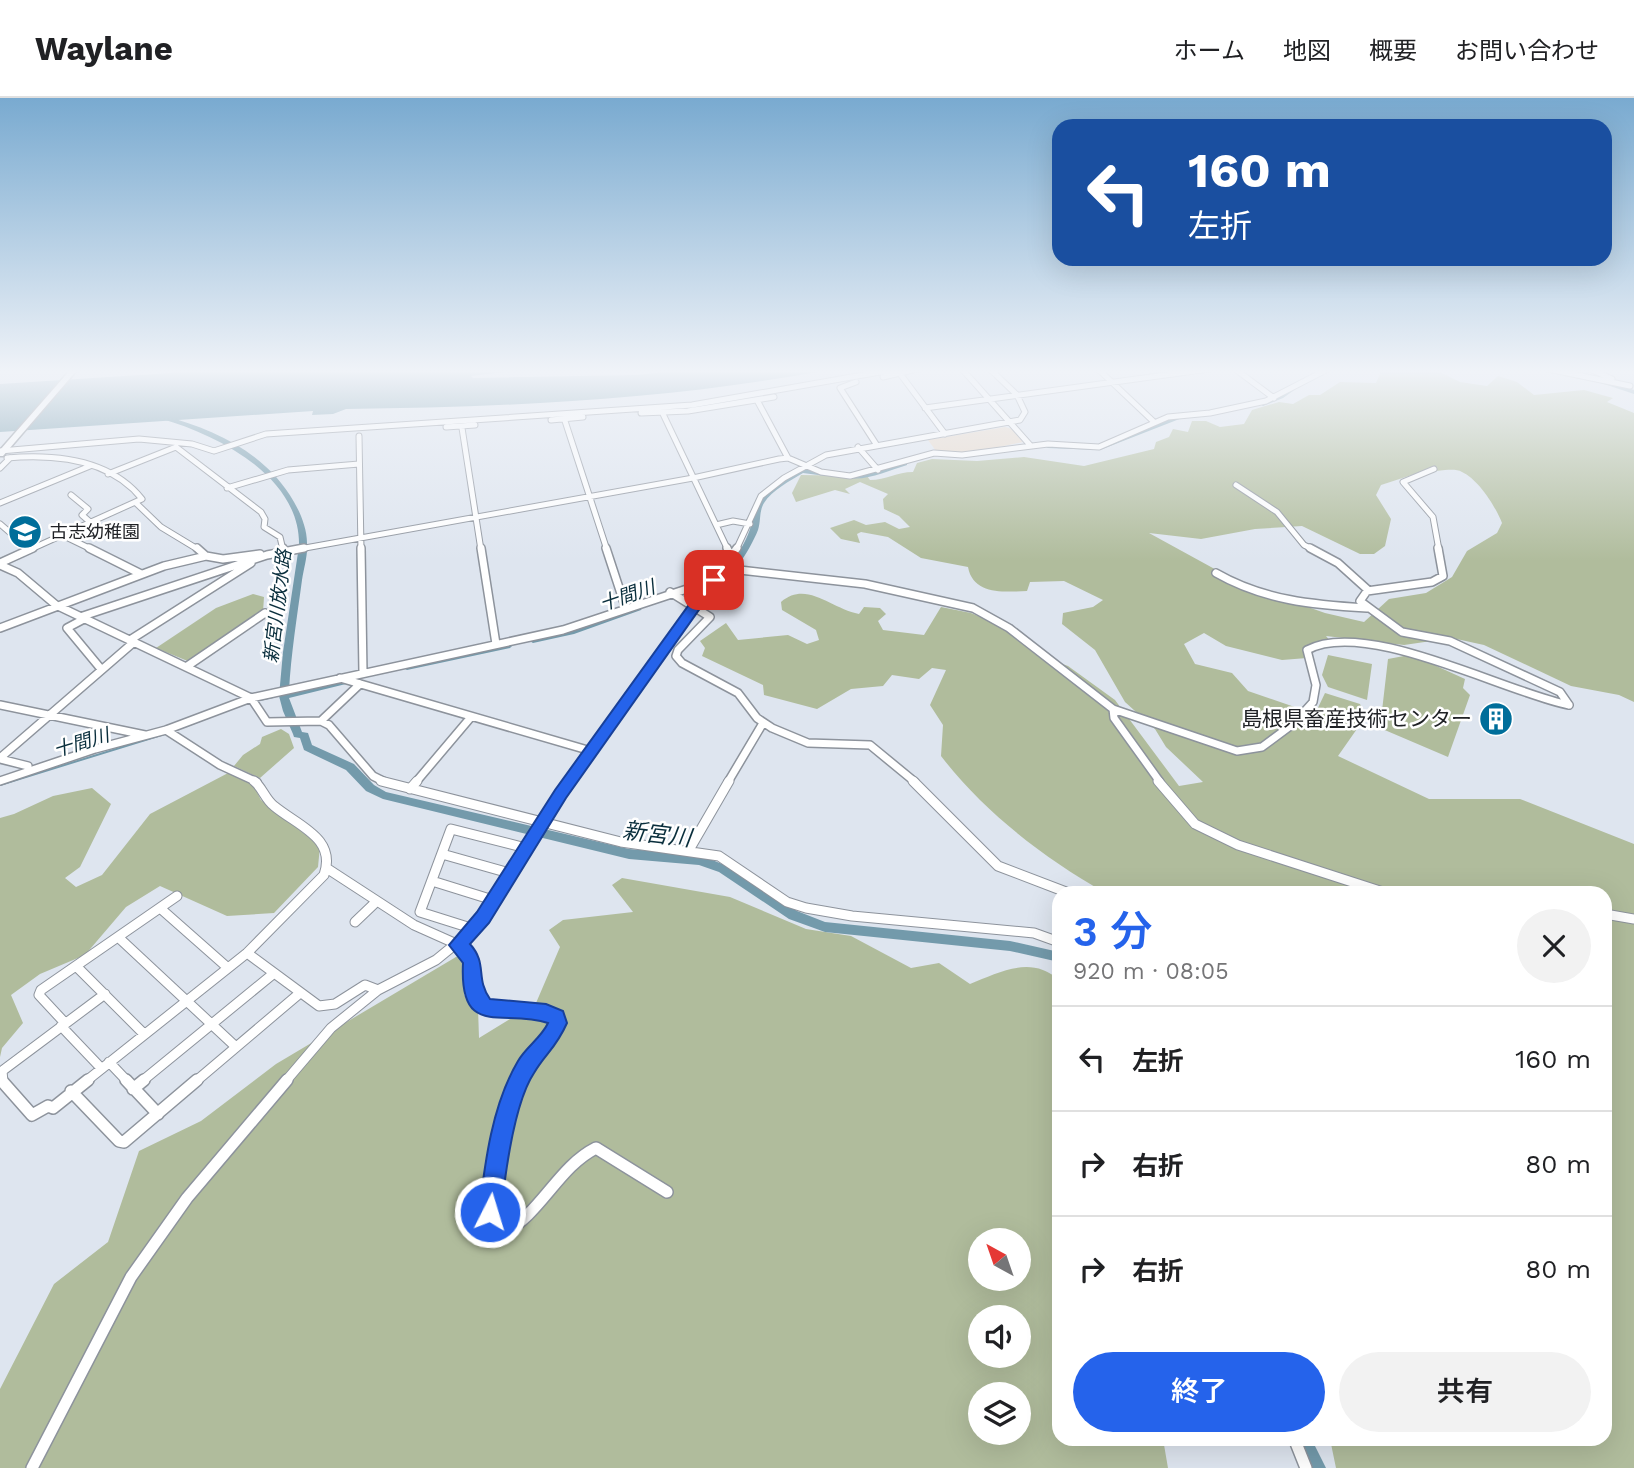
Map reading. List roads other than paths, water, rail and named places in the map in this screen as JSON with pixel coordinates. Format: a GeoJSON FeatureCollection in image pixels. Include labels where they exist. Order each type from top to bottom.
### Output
{"type":"FeatureCollection","features":[{"type":"Feature","properties":{"kind":"main road"},"geometry":{"type":"LineString","coordinates":[[2,451],[18,433]]}},
{"type":"Feature","properties":{"kind":"street"},"geometry":{"type":"LineString","coordinates":[[30,449],[157,443],[214,451],[254,437],[308,433]]}},
{"type":"Feature","properties":{"kind":"street"},"geometry":{"type":"LineString","coordinates":[[254,437],[340,433],[359,436],[372,433]]}},
{"type":"Feature","properties":{"kind":"street"},"geometry":{"type":"LineString","coordinates":[[463,433],[496,644]]}},
{"type":"Feature","properties":{"kind":"street"},"geometry":{"type":"LineString","coordinates":[[569,433],[626,609]]}},
{"type":"Feature","properties":{"kind":"street"},"geometry":{"type":"LineString","coordinates":[[672,433],[731,557]]}},
{"type":"Feature","properties":{"kind":"street"},"geometry":{"type":"LineString","coordinates":[[775,433],[788,458]]}},
{"type":"Feature","properties":{"kind":"street"},"geometry":{"type":"LineString","coordinates":[[869,433],[876,444]]}},
{"type":"Feature","properties":{"kind":"street"},"geometry":{"type":"LineString","coordinates":[[32,1468],[108,1318],[154,1241],[309,1051],[331,1028],[378,990],[436,960],[458,945],[474,929],[591,751],[731,557],[750,524],[761,496],[826,454],[952,433]]}},
{"type":"Feature","properties":{"kind":"street"},"geometry":{"type":"LineString","coordinates":[[1018,433],[1030,446]]}},
{"type":"Feature","properties":{"kind":"street"},"geometry":{"type":"LineString","coordinates":[[0,628],[141,574],[206,556],[223,559],[260,556],[693,478],[788,458],[821,472],[850,476],[934,453],[962,455],[1030,446],[1099,447],[1130,433]]}},
{"type":"Feature","properties":{"kind":"street"},"geometry":{"type":"LineString","coordinates":[[359,436],[363,673]]}},
{"type":"Feature","properties":{"kind":"street"},"geometry":{"type":"LineString","coordinates":[[2,451],[161,439],[196,443],[214,451]]}},
{"type":"Feature","properties":{"kind":"street"},"geometry":{"type":"LineString","coordinates":[[157,443],[176,447],[261,512],[265,519],[264,527],[280,537],[287,551]]}},
{"type":"Feature","properties":{"kind":"street"},"geometry":{"type":"LineString","coordinates":[[107,474],[176,447]]}},
{"type":"Feature","properties":{"kind":"street"},"geometry":{"type":"LineString","coordinates":[[858,447],[878,470]]}},
{"type":"Feature","properties":{"kind":"street"},"geometry":{"type":"LineString","coordinates":[[10,458],[7,458],[64,449]]}},
{"type":"Feature","properties":{"kind":"street"},"geometry":{"type":"LineString","coordinates":[[64,449],[80,463]]}},
{"type":"Feature","properties":{"kind":"street"},"geometry":{"type":"LineString","coordinates":[[0,468],[10,458],[46,455],[90,466],[107,474],[142,499],[0,564]]}},
{"type":"Feature","properties":{"kind":"street"},"geometry":{"type":"LineString","coordinates":[[227,488],[284,472],[359,464]]}},
{"type":"Feature","properties":{"kind":"street"},"geometry":{"type":"LineString","coordinates":[[0,503],[90,466]]}},
{"type":"Feature","properties":{"kind":"street"},"geometry":{"type":"LineString","coordinates":[[722,568],[878,586],[973,608],[1009,628],[1113,709],[1237,751],[1262,747],[1293,724],[1313,702],[1316,685],[1307,650],[1311,645],[1331,642],[1421,655],[1546,702],[1569,705],[1560,692],[1450,641],[1402,632],[1360,601],[1360,597],[1368,590],[1432,582],[1443,576],[1433,517],[1403,482],[1434,469]]}},
{"type":"Feature","properties":{"kind":"street"},"geometry":{"type":"LineString","coordinates":[[1236,485],[1277,512],[1304,545],[1338,563],[1368,590]]}},
{"type":"Feature","properties":{"kind":"street"},"geometry":{"type":"LineString","coordinates":[[71,495],[88,509],[82,515],[90,522]]}},
{"type":"Feature","properties":{"kind":"street"},"geometry":{"type":"LineString","coordinates":[[136,503],[161,527],[192,544],[206,556]]}},
{"type":"Feature","properties":{"kind":"street"},"geometry":{"type":"LineString","coordinates":[[716,525],[733,521],[750,524]]}},
{"type":"Feature","properties":{"kind":"street"},"geometry":{"type":"LineString","coordinates":[[0,524],[29,549]]}},
{"type":"Feature","properties":{"kind":"street"},"geometry":{"type":"LineString","coordinates":[[62,535],[141,574]]}},
{"type":"Feature","properties":{"kind":"street"},"geometry":{"type":"LineString","coordinates":[[101,669],[67,628],[82,618],[260,556]]}},
{"type":"Feature","properties":{"kind":"street"},"geometry":{"type":"LineString","coordinates":[[0,759],[132,641],[260,556]]}},
{"type":"Feature","properties":{"kind":"street"},"geometry":{"type":"LineString","coordinates":[[222,570],[223,559]]}},
{"type":"Feature","properties":{"kind":"street"},"geometry":{"type":"LineString","coordinates":[[0,564],[18,573],[56,605],[251,698],[264,720],[283,724],[321,721],[329,725],[373,776],[539,827],[719,856],[787,902],[806,908],[852,916],[1034,933],[1052,939]]}},
{"type":"Feature","properties":{"kind":"street"},"geometry":{"type":"LineString","coordinates":[[1216,573],[1237,586],[1293,603],[1370,608]]}},
{"type":"Feature","properties":{"kind":"street"},"geometry":{"type":"LineString","coordinates":[[0,781],[84,752],[166,730],[251,698],[563,630],[670,592],[714,580]]}},
{"type":"Feature","properties":{"kind":"street"},"geometry":{"type":"LineString","coordinates":[[670,592],[710,617],[676,656],[682,663],[738,693],[762,723],[808,743],[870,745],[906,772],[998,866],[1052,887]]}},
{"type":"Feature","properties":{"kind":"street"},"geometry":{"type":"LineString","coordinates":[[186,667],[265,613]]}},
{"type":"Feature","properties":{"kind":"street"},"geometry":{"type":"LineString","coordinates":[[337,678],[591,751]]}},
{"type":"Feature","properties":{"kind":"street"},"geometry":{"type":"LineString","coordinates":[[321,721],[360,684]]}},
{"type":"Feature","properties":{"kind":"street"},"geometry":{"type":"LineString","coordinates":[[0,705],[148,735]]}},
{"type":"Feature","properties":{"kind":"street"},"geometry":{"type":"LineString","coordinates":[[1113,709],[1114,718],[1166,791],[1195,824],[1238,845],[1364,886]]}},
{"type":"Feature","properties":{"kind":"street"},"geometry":{"type":"LineString","coordinates":[[410,789],[471,717]]}},
{"type":"Feature","properties":{"kind":"street"},"geometry":{"type":"LineString","coordinates":[[689,850],[762,723]]}},
{"type":"Feature","properties":{"kind":"street"},"geometry":{"type":"LineString","coordinates":[[105,994],[2,1070],[1,1080],[32,1115],[48,1106],[53,1108],[247,953],[328,869],[330,856],[324,843],[265,798],[257,782],[220,765],[166,730]]}},
{"type":"Feature","properties":{"kind":"street"},"geometry":{"type":"LineString","coordinates":[[0,759],[28,766]]}},
{"type":"Feature","properties":{"kind":"street"},"geometry":{"type":"LineString","coordinates":[[474,929],[420,912],[451,828],[526,848]]}},
{"type":"Feature","properties":{"kind":"street"},"geometry":{"type":"LineString","coordinates":[[442,854],[509,873]]}},
{"type":"Feature","properties":{"kind":"street"},"geometry":{"type":"LineString","coordinates":[[328,869],[420,928],[450,939],[458,945],[473,960],[471,988],[483,1005],[492,1010],[546,1013],[556,1017],[558,1023],[550,1040],[526,1067],[517,1088],[492,1183],[490,1212],[495,1231],[502,1234],[512,1230],[530,1215],[568,1171],[596,1148],[667,1192]]}},
{"type":"Feature","properties":{"kind":"street"},"geometry":{"type":"LineString","coordinates":[[432,881],[493,900]]}},
{"type":"Feature","properties":{"kind":"street"},"geometry":{"type":"LineString","coordinates":[[158,1114],[63,1025],[39,995],[41,990],[177,896]]}},
{"type":"Feature","properties":{"kind":"street"},"geometry":{"type":"LineString","coordinates":[[355,922],[377,901]]}},
{"type":"Feature","properties":{"kind":"street"},"geometry":{"type":"LineString","coordinates":[[160,908],[228,968]]}},
{"type":"Feature","properties":{"kind":"street"},"geometry":{"type":"LineString","coordinates":[[1612,915],[1634,919]]}},
{"type":"Feature","properties":{"kind":"street"},"geometry":{"type":"LineString","coordinates":[[118,937],[236,1047]]}},
{"type":"Feature","properties":{"kind":"street"},"geometry":{"type":"LineString","coordinates":[[247,953],[319,1006],[326,1007],[365,985],[378,990]]}},
{"type":"Feature","properties":{"kind":"street"},"geometry":{"type":"LineString","coordinates":[[76,966],[144,1034]]}},
{"type":"Feature","properties":{"kind":"street"},"geometry":{"type":"LineString","coordinates":[[133,1089],[273,974]]}},
{"type":"Feature","properties":{"kind":"street"},"geometry":{"type":"LineString","coordinates":[[71,1091],[119,1141],[131,1138],[300,993]]}},
{"type":"Feature","properties":{"kind":"street"},"geometry":{"type":"LineString","coordinates":[[1299,1446],[1306,1468]]}},
{"type":"Feature","properties":{"kind":"waterway","name":"新宮川放水路"},"geometry":{"type":"LineString","coordinates":[[208,433],[230,444],[270,474],[296,513],[303,536],[284,696]]}},
{"type":"Feature","properties":{"kind":"waterway","name":"十間川"},"geometry":{"type":"LineString","coordinates":[[1048,446],[1100,448],[1138,433]]}},
{"type":"Feature","properties":{"kind":"waterway","name":"十間川"},"geometry":{"type":"LineString","coordinates":[[845,476],[868,475],[904,463]]}},
{"type":"Feature","properties":{"kind":"waterway","name":"十間川"},"geometry":{"type":"LineString","coordinates":[[707,585],[723,576],[738,560],[753,531],[758,507],[767,495],[802,471],[826,474]]}},
{"type":"Feature","properties":{"kind":"waterway","name":"十間川"},"geometry":{"type":"LineString","coordinates":[[533,640],[571,632],[638,608]]}},
{"type":"Feature","properties":{"kind":"waterway","name":"十間川"},"geometry":{"type":"LineString","coordinates":[[407,667],[507,646]]}},
{"type":"Feature","properties":{"kind":"waterway","name":"十間川"},"geometry":{"type":"LineString","coordinates":[[284,696],[354,679]]}},
{"type":"Feature","properties":{"kind":"waterway","name":"新宮川"},"geometry":{"type":"LineString","coordinates":[[284,696],[298,734],[304,736],[308,747],[350,767],[370,788],[383,795],[629,854],[700,860],[723,869],[793,915],[825,927],[1010,946],[1052,955]]}},
{"type":"Feature","properties":{"kind":"waterway","name":"十間川"},"geometry":{"type":"LineString","coordinates":[[255,701],[273,697]]}},
{"type":"Feature","properties":{"kind":"waterway","name":"十間川"},"geometry":{"type":"LineString","coordinates":[[173,731],[210,717]]}},
{"type":"Feature","properties":{"kind":"waterway","name":"十間川"},"geometry":{"type":"LineString","coordinates":[[0,785],[168,733]]}},
{"type":"Feature","properties":{"kind":"waterway","name":"新宮川"},"geometry":{"type":"LineString","coordinates":[[1306,1446],[1317,1468]]}},
{"type":"Feature","properties":{"kind":"place","name":"古志幼稚園"},"geometry":{"type":"Point","coordinates":[25,532]}},
{"type":"Feature","properties":{"kind":"place","name":"島根県畜産技術センター"},"geometry":{"type":"Point","coordinates":[1496,719]}}]}
